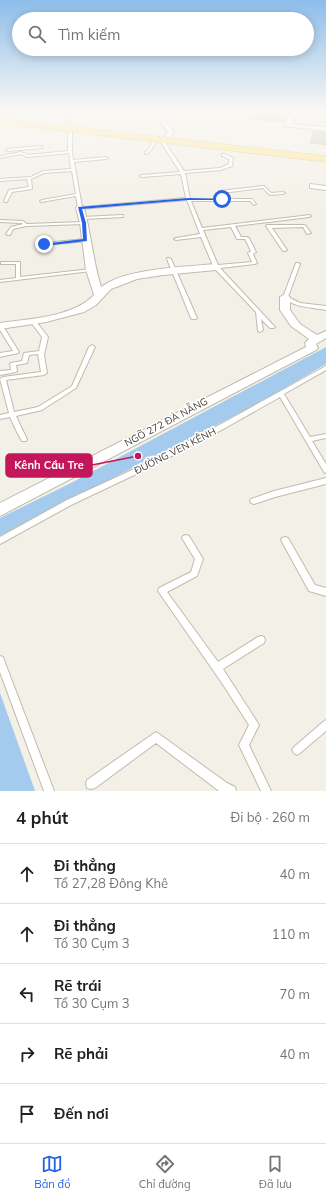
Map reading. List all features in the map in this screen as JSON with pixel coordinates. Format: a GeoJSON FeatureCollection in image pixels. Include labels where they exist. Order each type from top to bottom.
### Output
{"type":"FeatureCollection","features":[{"type":"Feature","properties":{"kind":"main road"},"geometry":{"type":"LineString","coordinates":[[224,148],[326,163]]}},
{"type":"Feature","properties":{"kind":"main road"},"geometry":{"type":"LineString","coordinates":[[236,148],[326,159]]}},
{"type":"Feature","properties":{"kind":"main road"},"geometry":{"type":"LineString","coordinates":[[260,148],[326,154]]}},
{"type":"Feature","properties":{"kind":"main road"},"geometry":{"type":"LineString","coordinates":[[308,148],[326,149]]}},
{"type":"Feature","properties":{"kind":"street"},"geometry":{"type":"LineString","coordinates":[[313,186],[326,188]]}},
{"type":"Feature","properties":{"kind":"street"},"geometry":{"type":"LineString","coordinates":[[80,208],[91,270],[99,296]]}},
{"type":"Feature","properties":{"kind":"street"},"geometry":{"type":"LineString","coordinates":[[0,326],[67,313],[89,305],[99,296],[101,291],[111,285],[132,278],[216,267]]}},
{"type":"Feature","properties":{"kind":"street"},"geometry":{"type":"LineString","coordinates":[[285,297],[285,310],[296,326],[320,340]]}},
{"type":"Feature","properties":{"kind":"street","name":"NGÕ 272 ĐÀ NẴNG"},"geometry":{"type":"LineString","coordinates":[[0,510],[320,340]]}},
{"type":"Feature","properties":{"kind":"lane"},"geometry":{"type":"LineString","coordinates":[[8,150],[30,148]]}},
{"type":"Feature","properties":{"kind":"lane"},"geometry":{"type":"LineString","coordinates":[[40,148],[42,155]]}},
{"type":"Feature","properties":{"kind":"lane"},"geometry":{"type":"LineString","coordinates":[[70,148],[76,194],[80,208],[188,199],[251,200],[254,204]]}},
{"type":"Feature","properties":{"kind":"lane"},"geometry":{"type":"LineString","coordinates":[[146,153],[153,148]]}},
{"type":"Feature","properties":{"kind":"lane"},"geometry":{"type":"LineString","coordinates":[[169,148],[183,173],[188,199],[216,267],[272,327]]}},
{"type":"Feature","properties":{"kind":"lane"},"geometry":{"type":"LineString","coordinates":[[0,157],[21,153],[27,156],[70,152]]}},
{"type":"Feature","properties":{"kind":"lane"},"geometry":{"type":"LineString","coordinates":[[142,176],[221,169],[231,165],[231,158],[223,156]]}},
{"type":"Feature","properties":{"kind":"lane"},"geometry":{"type":"LineString","coordinates":[[71,161],[106,158]]}},
{"type":"Feature","properties":{"kind":"lane"},"geometry":{"type":"LineString","coordinates":[[0,180],[29,178],[37,176],[43,172],[73,170]]}},
{"type":"Feature","properties":{"kind":"lane"},"geometry":{"type":"LineString","coordinates":[[6,201],[10,191],[31,188],[29,178]]}},
{"type":"Feature","properties":{"kind":"lane"},"geometry":{"type":"LineString","coordinates":[[222,199],[220,192],[264,187],[270,194],[283,193]]}},
{"type":"Feature","properties":{"kind":"lane"},"geometry":{"type":"LineString","coordinates":[[42,201],[76,194]]}},
{"type":"Feature","properties":{"kind":"lane"},"geometry":{"type":"LineString","coordinates":[[8,234],[12,228],[26,225],[83,221],[122,216]]}},
{"type":"Feature","properties":{"kind":"lane"},"geometry":{"type":"LineString","coordinates":[[201,229],[309,216]]}},
{"type":"Feature","properties":{"kind":"lane"},"geometry":{"type":"LineString","coordinates":[[0,221],[23,222],[26,225]]}},
{"type":"Feature","properties":{"kind":"lane"},"geometry":{"type":"LineString","coordinates":[[265,221],[285,250]]}},
{"type":"Feature","properties":{"kind":"lane"},"geometry":{"type":"LineString","coordinates":[[216,267],[255,263],[250,253],[254,252],[246,238],[239,238],[233,226]]}},
{"type":"Feature","properties":{"kind":"lane"},"geometry":{"type":"LineString","coordinates":[[269,227],[304,226],[309,233]]}},
{"type":"Feature","properties":{"kind":"lane"},"geometry":{"type":"LineString","coordinates":[[176,239],[202,235]]}},
{"type":"Feature","properties":{"kind":"lane"},"geometry":{"type":"LineString","coordinates":[[44,244],[85,240]]}},
{"type":"Feature","properties":{"kind":"lane"},"geometry":{"type":"LineString","coordinates":[[169,259],[194,318]]}},
{"type":"Feature","properties":{"kind":"lane"},"geometry":{"type":"LineString","coordinates":[[3,263],[18,263],[18,279]]}},
{"type":"Feature","properties":{"kind":"lane"},"geometry":{"type":"LineString","coordinates":[[298,264],[285,297],[293,302],[326,308]]}},
{"type":"Feature","properties":{"kind":"lane"},"geometry":{"type":"LineString","coordinates":[[0,281],[91,270]]}},
{"type":"Feature","properties":{"kind":"lane"},"geometry":{"type":"LineString","coordinates":[[258,311],[260,330]]}},
{"type":"Feature","properties":{"kind":"lane"},"geometry":{"type":"LineString","coordinates":[[24,439],[18,430],[9,407],[3,379],[44,373],[42,352],[45,337],[33,320]]}},
{"type":"Feature","properties":{"kind":"lane"},"geometry":{"type":"LineString","coordinates":[[0,326],[16,352],[0,355]]}},
{"type":"Feature","properties":{"kind":"lane"},"geometry":{"type":"LineString","coordinates":[[0,417],[40,409],[74,386],[92,347]]}},
{"type":"Feature","properties":{"kind":"lane"},"geometry":{"type":"LineString","coordinates":[[0,373],[14,371],[13,364],[25,362],[26,354],[42,352]]}},
{"type":"Feature","properties":{"kind":"lane","name":"ĐƯỜNG VEN KÊNH"},"geometry":{"type":"LineString","coordinates":[[0,541],[70,502],[145,467],[281,394],[326,368]]}},
{"type":"Feature","properties":{"kind":"lane"},"geometry":{"type":"LineString","coordinates":[[281,394],[326,470]]}},
{"type":"Feature","properties":{"kind":"lane"},"geometry":{"type":"LineString","coordinates":[[308,440],[326,436]]}},
{"type":"Feature","properties":{"kind":"lane"},"geometry":{"type":"LineString","coordinates":[[254,501],[274,494],[326,481]]}},
{"type":"Feature","properties":{"kind":"lane"},"geometry":{"type":"LineString","coordinates":[[186,538],[199,559],[194,574],[162,591],[254,725],[244,745],[266,791]]}},
{"type":"Feature","properties":{"kind":"lane"},"geometry":{"type":"LineString","coordinates":[[285,540],[312,588],[326,592]]}},
{"type":"Feature","properties":{"kind":"lane"},"geometry":{"type":"LineString","coordinates":[[216,668],[261,640]]}},
{"type":"Feature","properties":{"kind":"lane"},"geometry":{"type":"LineString","coordinates":[[0,660],[49,791]]}},
{"type":"Feature","properties":{"kind":"lane"},"geometry":{"type":"LineString","coordinates":[[297,750],[326,726]]}},
{"type":"Feature","properties":{"kind":"lane"},"geometry":{"type":"LineString","coordinates":[[92,784],[156,737],[231,791]]}},
{"type":"Feature","properties":{"kind":"water"},"geometry":{"type":"Polygon","coordinates":[[[326,347],[326,364],[257,404],[0,536],[0,518],[73,482],[326,347]]]}},
{"type":"Feature","properties":{"kind":"water"},"geometry":{"type":"Polygon","coordinates":[[[0,693],[35,791],[0,791],[0,693]]]}},
{"type":"Feature","properties":{"kind":"place","name":"Kênh Cầu Tre"},"geometry":{"type":"Point","coordinates":[138,456]}},
{"type":"Feature","properties":{"kind":"route"},"geometry":{"type":"LineString","coordinates":[[44,244],[85,240],[84,223],[80,208],[188,199],[222,199]]}}]}
